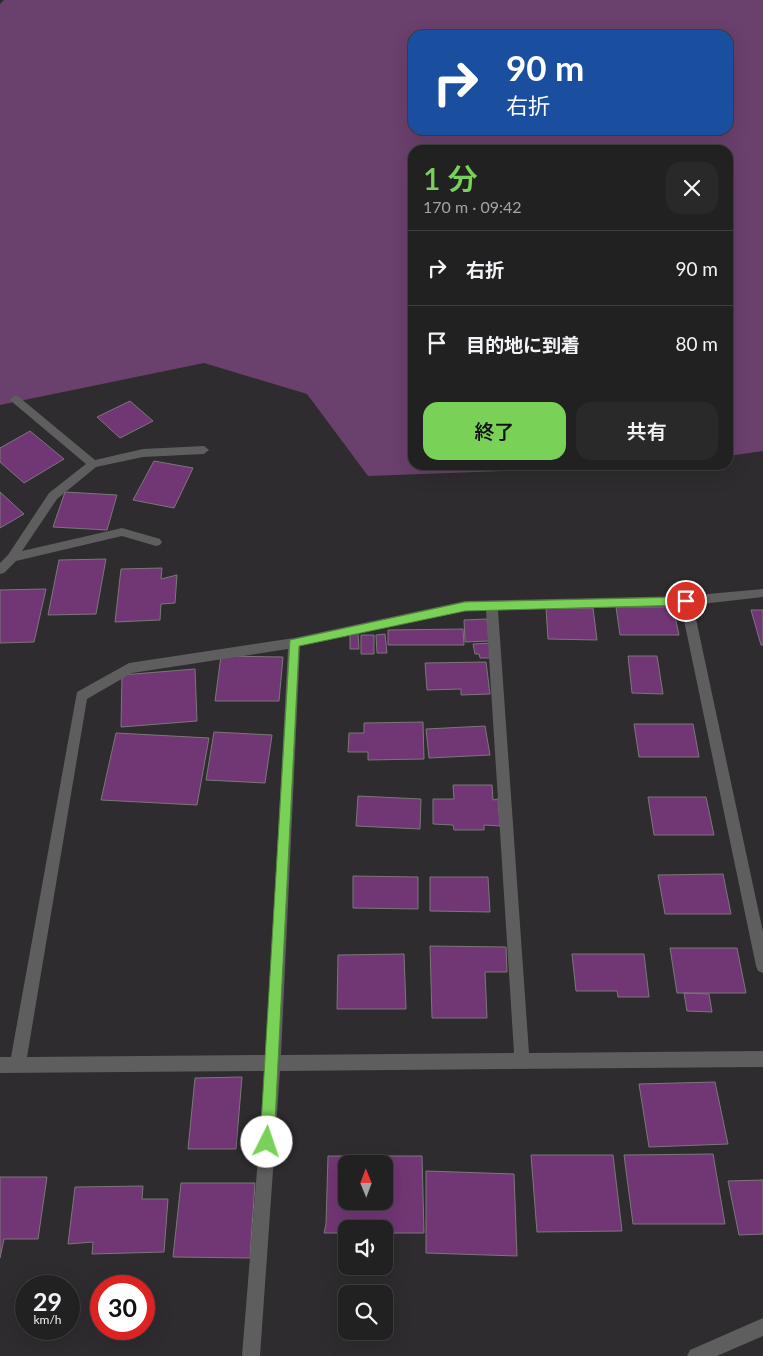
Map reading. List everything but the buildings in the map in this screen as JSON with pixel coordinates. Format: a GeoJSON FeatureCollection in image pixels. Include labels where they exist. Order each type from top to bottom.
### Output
{"type":"FeatureCollection","features":[{"type":"Feature","properties":{"kind":"street"},"geometry":{"type":"LineString","coordinates":[[16,399],[93,464]]}},
{"type":"Feature","properties":{"kind":"street"},"geometry":{"type":"LineString","coordinates":[[0,570],[12,558],[53,496],[93,464],[143,453],[204,450]]}},
{"type":"Feature","properties":{"kind":"street"},"geometry":{"type":"LineString","coordinates":[[12,558],[122,532],[156,542]]}},
{"type":"Feature","properties":{"kind":"street"},"geometry":{"type":"LineString","coordinates":[[18,1064],[81,696],[129,668],[294,643],[465,606],[686,601],[763,593]]}},
{"type":"Feature","properties":{"kind":"street"},"geometry":{"type":"LineString","coordinates":[[686,601],[763,966]]}},
{"type":"Feature","properties":{"kind":"street"},"geometry":{"type":"LineString","coordinates":[[492,606],[522,1061]]}},
{"type":"Feature","properties":{"kind":"street"},"geometry":{"type":"LineString","coordinates":[[251,1356],[273,1064],[294,643]]}},
{"type":"Feature","properties":{"kind":"street"},"geometry":{"type":"LineString","coordinates":[[0,1065],[763,1059]]}},
{"type":"Feature","properties":{"kind":"street"},"geometry":{"type":"LineString","coordinates":[[696,1356],[763,1327]]}},
{"type":"Feature","properties":{"kind":"shaded area"},"geometry":{"type":"Polygon","coordinates":[[[4,0],[763,0],[763,451],[733,455],[733,145],[408,145],[408,470],[528,470],[368,476],[307,394],[204,363],[0,405],[0,4],[4,0]]]}},
{"type":"Feature","properties":{"kind":"route"},"geometry":{"type":"LineString","coordinates":[[267,1142],[273,1064],[294,643],[465,606],[686,601]]}}]}
